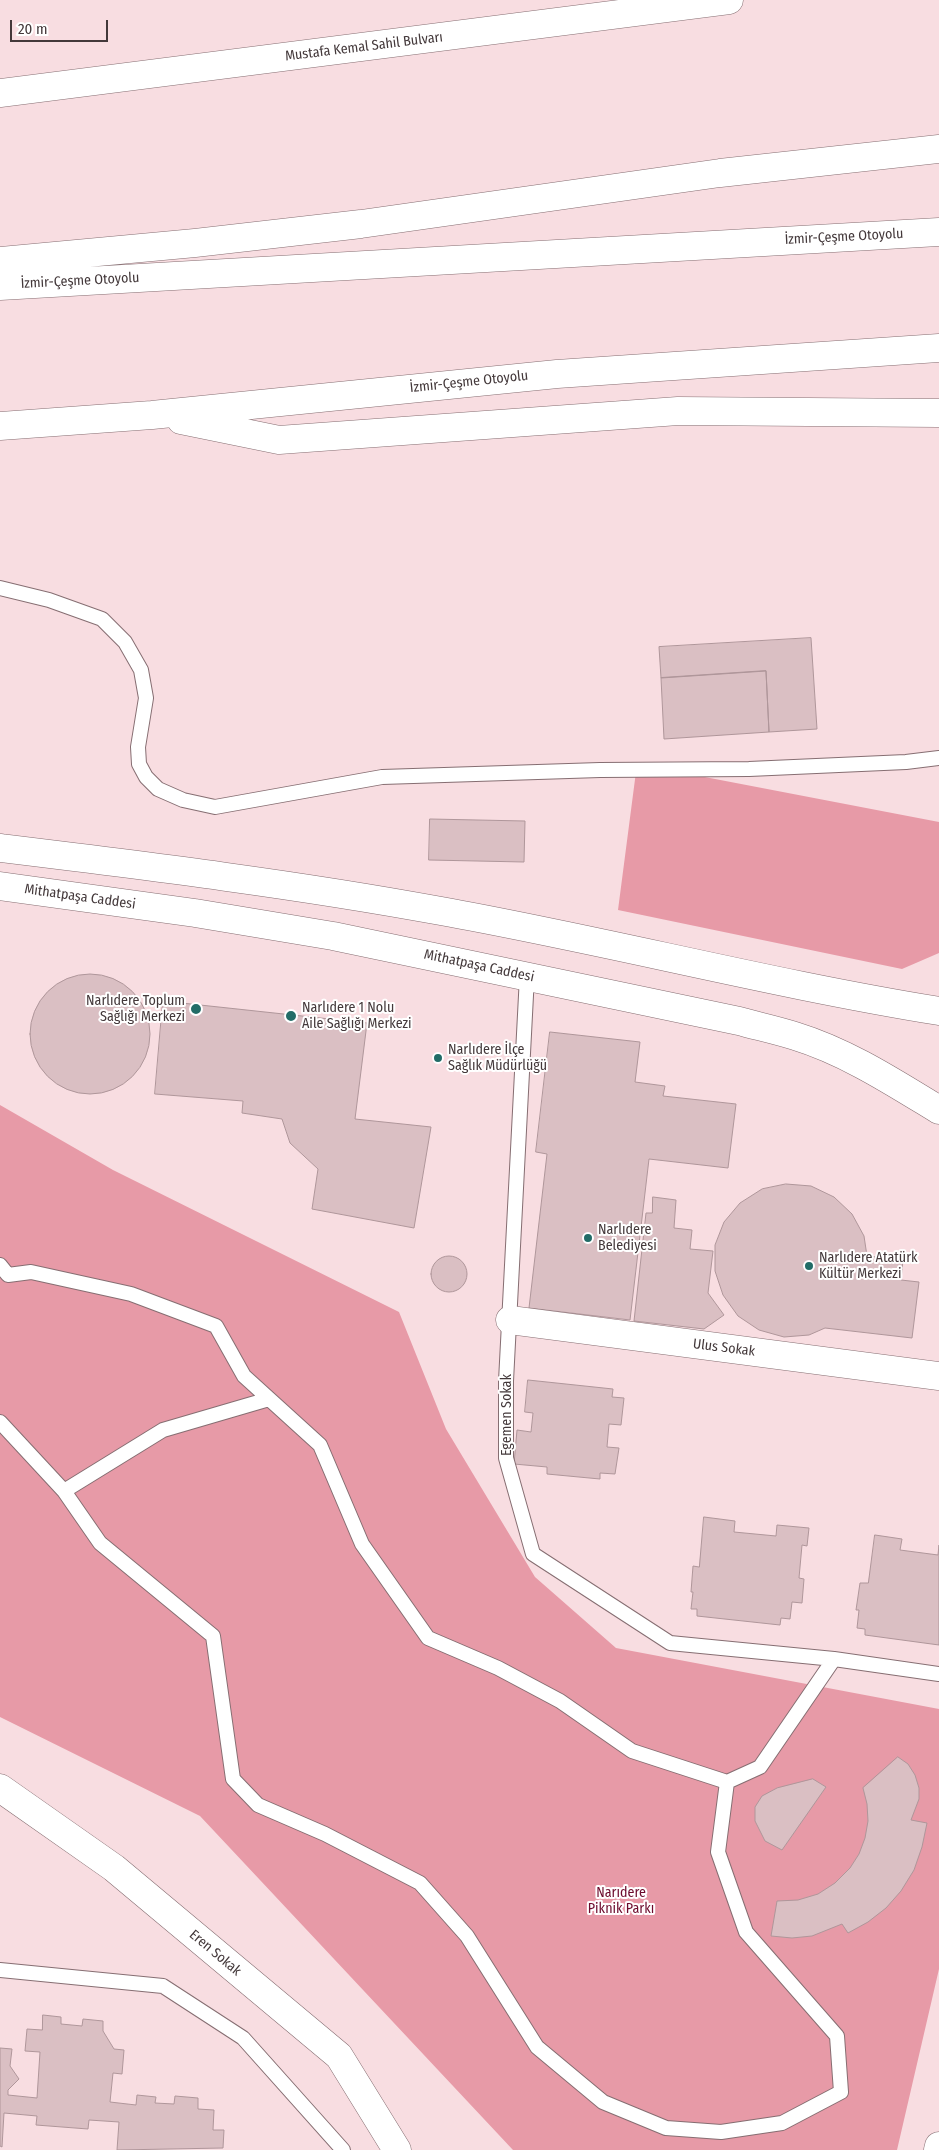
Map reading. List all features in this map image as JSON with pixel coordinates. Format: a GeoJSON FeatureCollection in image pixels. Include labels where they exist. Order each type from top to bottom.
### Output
{"type":"FeatureCollection","features":[{"type":"Feature","properties":{"kind":"main road","name":"Mustafa Kemal Sahil Bulvarı"},"geometry":{"type":"LineString","coordinates":[[0,93],[728,0]]}},
{"type":"Feature","properties":{"kind":"main road"},"geometry":{"type":"LineString","coordinates":[[0,261],[194,243],[361,224],[720,173],[933,150]]}},
{"type":"Feature","properties":{"kind":"main road","name":"İzmir-Çeşme Otoyolu"},"geometry":{"type":"LineString","coordinates":[[0,286],[939,232]]}},
{"type":"Feature","properties":{"kind":"main road","name":"İzmir-Çeşme Otoyolu"},"geometry":{"type":"LineString","coordinates":[[0,426],[152,415],[557,374],[939,348]]}},
{"type":"Feature","properties":{"kind":"main road"},"geometry":{"type":"LineString","coordinates":[[152,415],[279,440],[678,412],[939,413]]}},
{"type":"Feature","properties":{"kind":"main road"},"geometry":{"type":"LineString","coordinates":[[0,848],[321,890],[598,941],[888,1003],[939,1011]]}},
{"type":"Feature","properties":{"kind":"main road","name":"Mithatpaşa Caddesi"},"geometry":{"type":"LineString","coordinates":[[0,886],[195,913],[332,936],[738,1021],[796,1036],[874,1070],[939,1110]]}},
{"type":"Feature","properties":{"kind":"main road","name":"Ulus Sokak"},"geometry":{"type":"LineString","coordinates":[[510,1320],[939,1376]]}},
{"type":"Feature","properties":{"kind":"main road","name":"Eren Sokak"},"geometry":{"type":"LineString","coordinates":[[0,1788],[114,1868],[339,2056],[397,2150]]}},
{"type":"Feature","properties":{"kind":"main road"},"geometry":{"type":"LineString","coordinates":[[938,2150],[939,2146]]}},
{"type":"Feature","properties":{"kind":"lane"},"geometry":{"type":"LineString","coordinates":[[0,588],[49,600],[102,619],[125,642],[141,670],[146,698],[138,747],[139,764],[146,777],[158,789],[183,800],[215,807],[382,777],[600,770],[749,769],[906,762],[939,758]]}},
{"type":"Feature","properties":{"kind":"lane","name":"Egemen Sokak"},"geometry":{"type":"LineString","coordinates":[[527,976],[506,1381],[506,1458],[533,1554],[670,1643],[834,1659],[939,1674]]}},
{"type":"Feature","properties":{"kind":"lane"},"geometry":{"type":"LineString","coordinates":[[0,1265],[8,1275],[31,1272],[130,1294],[216,1326],[244,1376],[320,1445],[362,1544],[428,1638],[498,1668],[560,1700],[632,1750],[727,1782],[760,1767],[834,1659]]}},
{"type":"Feature","properties":{"kind":"lane"},"geometry":{"type":"LineString","coordinates":[[64,1490],[163,1430],[269,1399]]}},
{"type":"Feature","properties":{"kind":"lane"},"geometry":{"type":"LineString","coordinates":[[0,1422],[64,1490],[100,1543],[213,1636],[232,1779],[258,1805],[325,1834],[420,1883],[467,1936],[537,2047],[603,2102],[666,2128],[721,2132],[782,2122],[841,2092],[837,2036],[746,1932],[718,1852],[727,1782]]}},
{"type":"Feature","properties":{"kind":"lane"},"geometry":{"type":"LineString","coordinates":[[0,1970],[163,1986],[243,2038],[343,2150]]}},
{"type":"Feature","properties":{"kind":"green space"},"geometry":{"type":"Polygon","coordinates":[[[637,764],[939,822],[939,953],[902,969],[618,910],[637,764]]]}},
{"type":"Feature","properties":{"kind":"green space","name":"Narıdere Piknik Parkı"},"geometry":{"type":"Polygon","coordinates":[[[0,1105],[113,1170],[399,1312],[446,1429],[535,1577],[616,1648],[939,1709],[939,1969],[897,2150],[513,2150],[200,1816],[0,1717],[0,1105]]]}},
{"type":"Feature","properties":{"kind":"building"},"geometry":{"type":"Polygon","coordinates":[[[811,638],[817,729],[769,732],[766,671],[661,678],[659,647],[811,638]]]}},
{"type":"Feature","properties":{"kind":"building"},"geometry":{"type":"Polygon","coordinates":[[[766,671],[769,732],[664,739],[661,678],[766,671]]]}},
{"type":"Feature","properties":{"kind":"building"},"geometry":{"type":"Polygon","coordinates":[[[430,819],[525,821],[524,862],[429,860],[430,819]]]}},
{"type":"Feature","properties":{"kind":"building"},"geometry":{"type":"Polygon","coordinates":[[[90,974],[113,979],[123,984],[132,992],[140,1001],[145,1011],[150,1034],[145,1057],[140,1067],[132,1076],[123,1084],[113,1089],[90,1094],[67,1089],[57,1084],[48,1076],[40,1067],[35,1057],[30,1034],[35,1011],[40,1001],[48,992],[57,984],[67,979],[90,974]]]}},
{"type":"Feature","properties":{"kind":"building"},"geometry":{"type":"Polygon","coordinates":[[[163,1001],[367,1023],[355,1119],[431,1127],[414,1228],[312,1209],[318,1169],[290,1143],[282,1119],[242,1113],[243,1101],[155,1094],[163,1001]]]}},
{"type":"Feature","properties":{"kind":"building","name":"Narlıdere Belediyesi"},"geometry":{"type":"Polygon","coordinates":[[[550,1032],[640,1042],[635,1082],[665,1086],[663,1096],[736,1104],[728,1168],[649,1159],[630,1320],[529,1308],[547,1154],[536,1152],[550,1032]]]}},
{"type":"Feature","properties":{"kind":"building","name":"Narlıdere Atatürk Kültür Merkezi"},"geometry":{"type":"Polygon","coordinates":[[[786,1184],[811,1186],[834,1197],[852,1214],[864,1236],[867,1256],[903,1260],[901,1280],[919,1282],[912,1338],[825,1328],[809,1335],[784,1337],[759,1330],[738,1316],[723,1295],[715,1271],[715,1245],[724,1222],[740,1203],[762,1189],[786,1184]]]}},
{"type":"Feature","properties":{"kind":"building"},"geometry":{"type":"Polygon","coordinates":[[[653,1197],[676,1200],[674,1228],[692,1230],[690,1249],[713,1251],[708,1293],[724,1315],[704,1329],[634,1321],[646,1213],[652,1213],[653,1197]]]}},
{"type":"Feature","properties":{"kind":"building"},"geometry":{"type":"Polygon","coordinates":[[[449,1256],[456,1257],[462,1261],[466,1267],[466,1281],[462,1287],[456,1291],[449,1292],[442,1291],[436,1287],[432,1281],[431,1274],[432,1267],[436,1261],[442,1257],[449,1256]]]}},
{"type":"Feature","properties":{"kind":"building"},"geometry":{"type":"Polygon","coordinates":[[[528,1380],[613,1389],[612,1397],[624,1398],[621,1425],[609,1424],[607,1447],[619,1448],[615,1474],[600,1473],[600,1479],[547,1474],[547,1467],[514,1464],[517,1430],[531,1432],[533,1413],[525,1412],[528,1380]]]}},
{"type":"Feature","properties":{"kind":"building"},"geometry":{"type":"Polygon","coordinates":[[[704,1517],[735,1521],[734,1532],[776,1536],[777,1525],[809,1528],[807,1546],[802,1545],[799,1578],[804,1579],[802,1603],[792,1602],[790,1619],[781,1618],[780,1625],[697,1616],[697,1609],[691,1609],[693,1566],[699,1567],[704,1517]]]}},
{"type":"Feature","properties":{"kind":"building"},"geometry":{"type":"Polygon","coordinates":[[[875,1535],[902,1539],[900,1550],[938,1555],[939,1545],[939,1645],[865,1635],[865,1629],[857,1628],[859,1610],[856,1610],[860,1583],[868,1583],[875,1535]]]}},
{"type":"Feature","properties":{"kind":"building"},"geometry":{"type":"Polygon","coordinates":[[[898,1757],[908,1764],[915,1775],[919,1788],[919,1799],[911,1820],[927,1823],[922,1847],[914,1870],[901,1891],[886,1908],[868,1922],[848,1933],[842,1924],[812,1936],[792,1938],[771,1936],[777,1901],[798,1900],[818,1894],[835,1883],[850,1868],[859,1854],[865,1838],[868,1821],[867,1804],[863,1788],[898,1757]]]}},
{"type":"Feature","properties":{"kind":"building"},"geometry":{"type":"Polygon","coordinates":[[[813,1779],[826,1787],[782,1850],[765,1841],[755,1821],[755,1807],[762,1796],[777,1788],[813,1779]]]}},
{"type":"Feature","properties":{"kind":"building"},"geometry":{"type":"Polygon","coordinates":[[[43,2015],[61,2017],[61,2024],[82,2026],[83,2019],[103,2021],[103,2031],[114,2049],[124,2050],[122,2074],[113,2073],[110,2102],[136,2105],[137,2095],[156,2097],[155,2103],[174,2104],[175,2096],[198,2098],[198,2109],[214,2110],[213,2130],[224,2130],[223,2148],[117,2150],[119,2122],[89,2120],[88,2129],[36,2125],[37,2116],[4,2113],[2,2147],[0,2146],[0,2048],[12,2049],[10,2066],[19,2079],[8,2090],[8,2095],[37,2098],[40,2052],[25,2051],[27,2029],[42,2030],[43,2015]]]}},
{"type":"Feature","properties":{"kind":"place","name":"Narlıdere Toplum Sağlığı Merkezi"},"geometry":{"type":"Point","coordinates":[196,1009]}},
{"type":"Feature","properties":{"kind":"place","name":"Narlıdere 1 Nolu Aile Sağlığı Merkezi"},"geometry":{"type":"Point","coordinates":[291,1016]}},
{"type":"Feature","properties":{"kind":"place","name":"Narlıdere İlçe Sağlık Müdürlüğü"},"geometry":{"type":"Point","coordinates":[438,1058]}},
{"type":"Feature","properties":{"kind":"place","name":"Narlıdere Belediyesi"},"geometry":{"type":"Point","coordinates":[588,1238]}},
{"type":"Feature","properties":{"kind":"place","name":"Narlıdere Atatürk Kültür Merkezi"},"geometry":{"type":"Point","coordinates":[809,1266]}}]}
